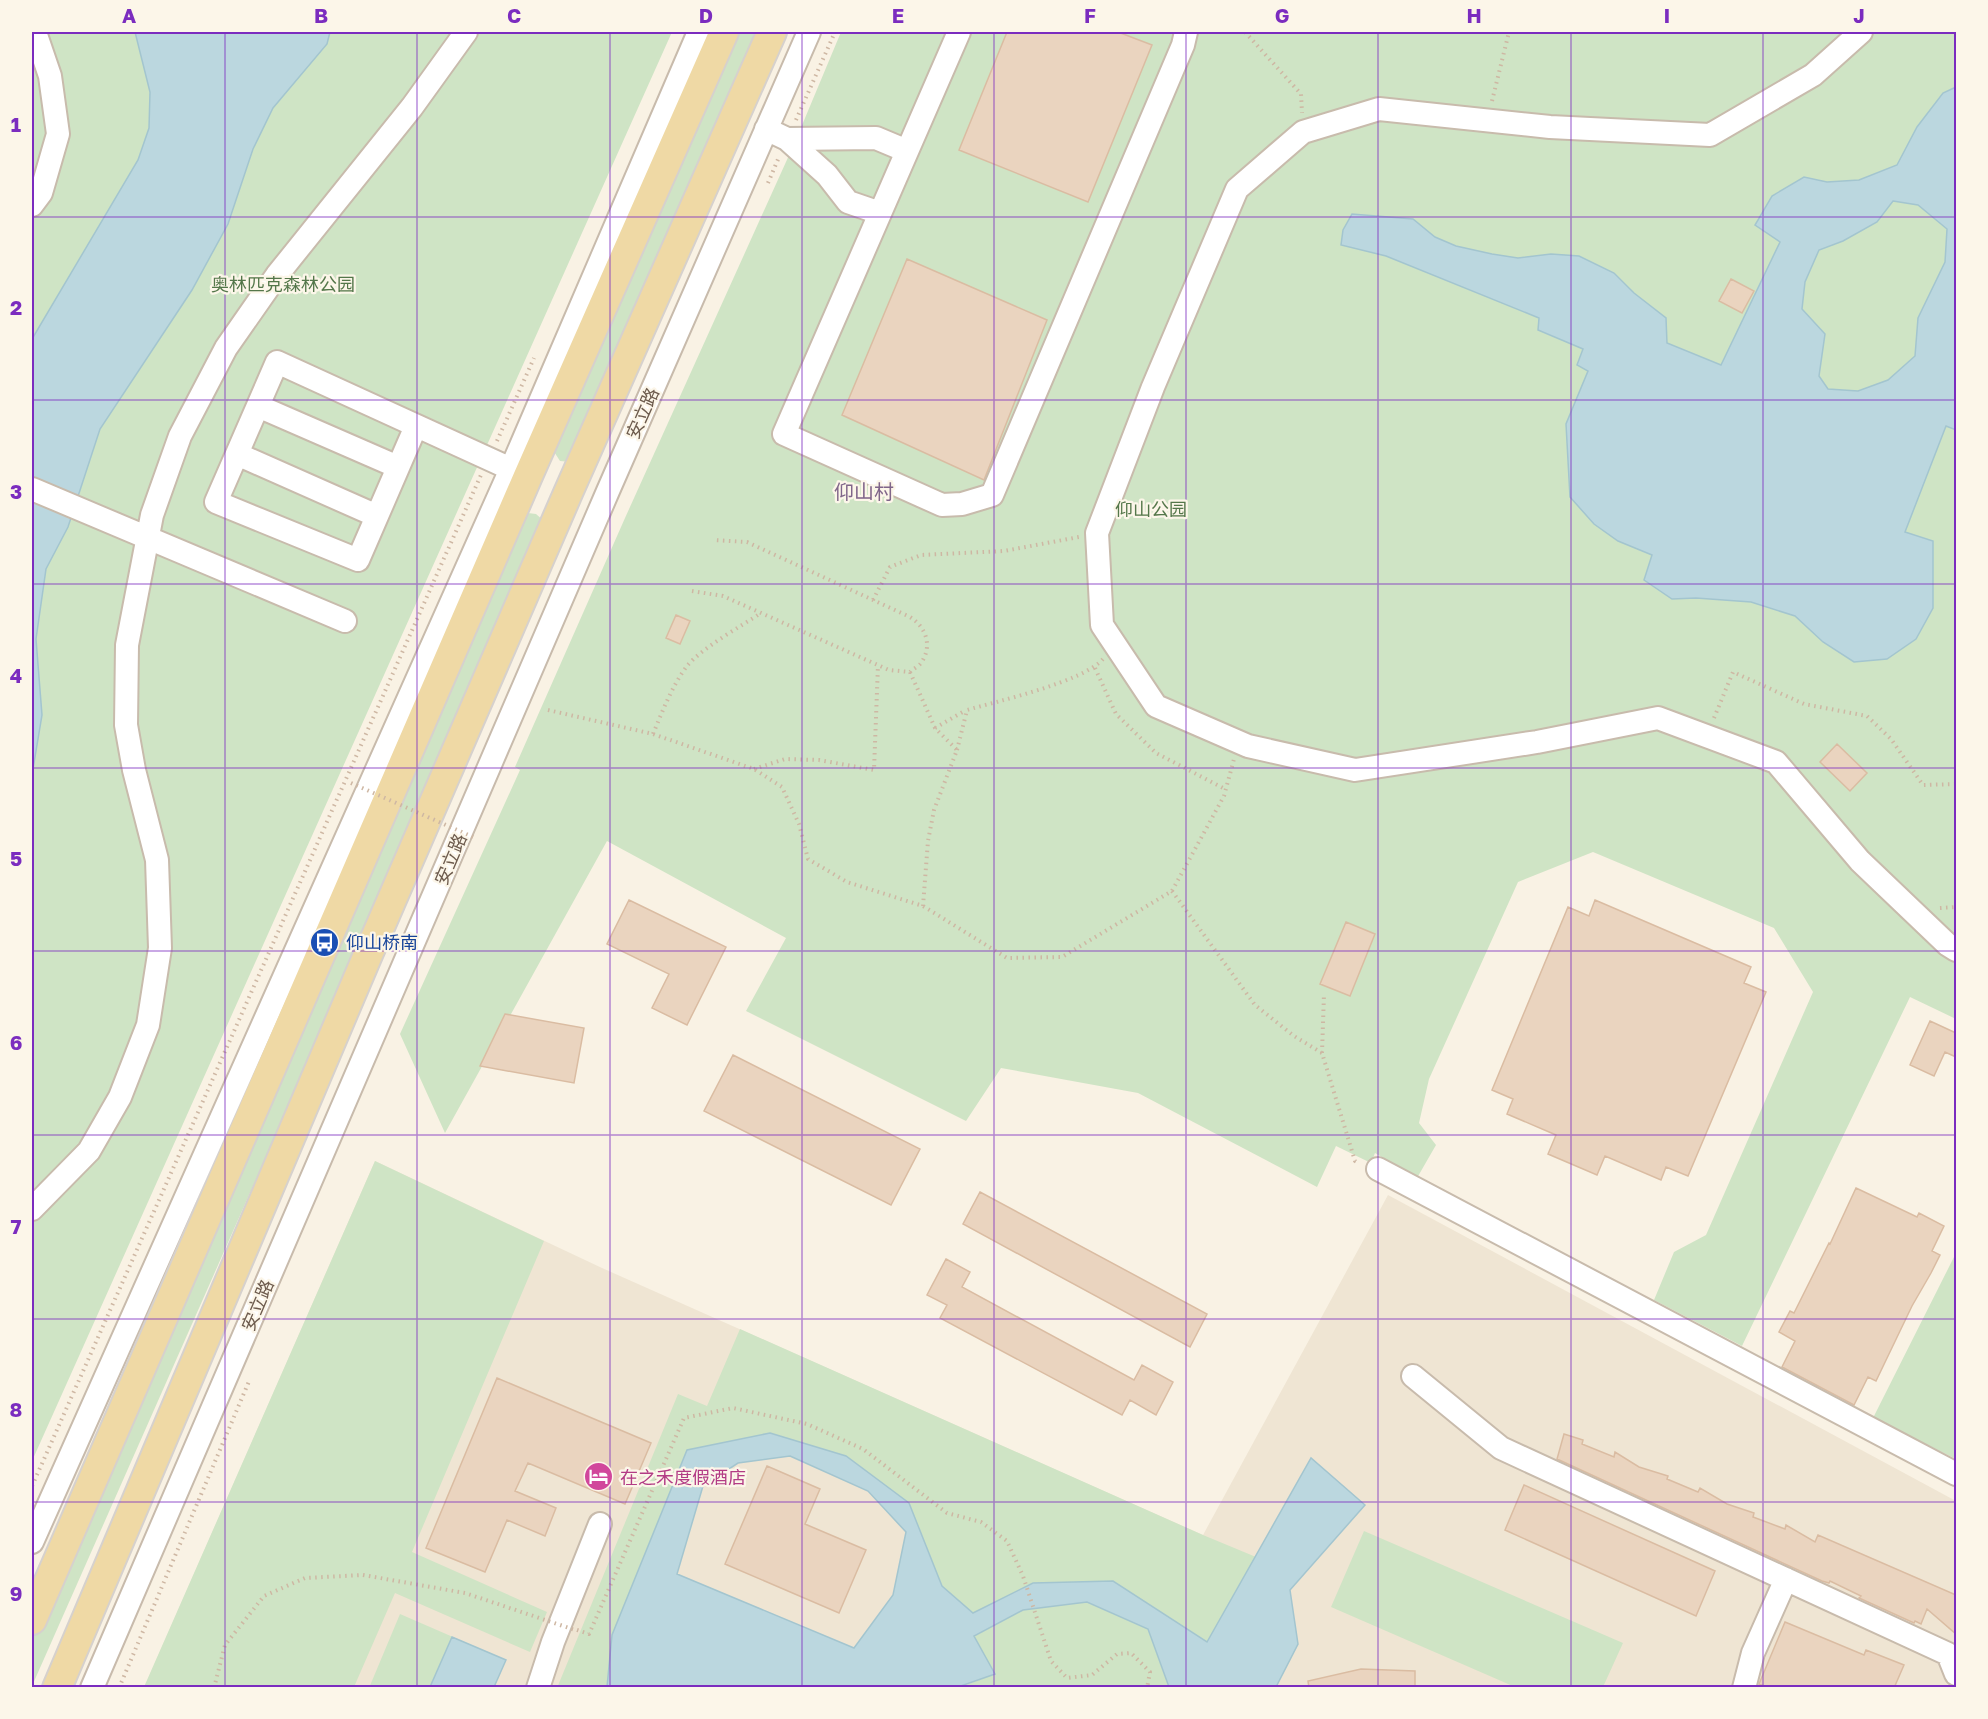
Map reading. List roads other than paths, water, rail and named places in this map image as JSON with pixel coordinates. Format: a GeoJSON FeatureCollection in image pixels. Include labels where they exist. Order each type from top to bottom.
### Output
{"type":"FeatureCollection","features":[{"type":"Feature","properties":{"kind":"main road"},"geometry":{"type":"LineString","coordinates":[[32,1620],[405,758],[724,32]]}},
{"type":"Feature","properties":{"kind":"main road","name":"安立路"},"geometry":{"type":"LineString","coordinates":[[57,1688],[381,925],[573,482],[772,32]]}},
{"type":"Feature","properties":{"kind":"street"},"geometry":{"type":"LineString","coordinates":[[32,205],[41,193],[58,134],[50,76],[35,32]]}},
{"type":"Feature","properties":{"kind":"street"},"geometry":{"type":"LineString","coordinates":[[32,1209],[88,1151],[120,1097],[148,1025],[160,948],[157,860],[134,770],[126,725],[127,645],[152,515],[180,436],[226,348],[277,275],[412,106],[466,32]]}},
{"type":"Feature","properties":{"kind":"street"},"geometry":{"type":"LineString","coordinates":[[32,1542],[511,469],[699,32]]}},
{"type":"Feature","properties":{"kind":"street","name":"安立路"},"geometry":{"type":"LineString","coordinates":[[92,1688],[610,511],[766,129],[809,32]]}},
{"type":"Feature","properties":{"kind":"street"},"geometry":{"type":"LineString","coordinates":[[959,32],[784,434],[942,505],[962,504],[992,495],[1183,45],[1186,32]]}},
{"type":"Feature","properties":{"kind":"street"},"geometry":{"type":"LineString","coordinates":[[1861,32],[1813,75],[1710,135],[1550,127],[1379,109],[1303,132],[1237,189],[1153,387],[1097,533],[1102,626],[1156,706],[1248,746],[1355,770],[1537,742],[1658,718],[1776,762],[1860,861],[1956,950]]}},
{"type":"Feature","properties":{"kind":"street"},"geometry":{"type":"LineString","coordinates":[[766,129],[787,139],[827,175],[848,202],[880,213]]}},
{"type":"Feature","properties":{"kind":"street"},"geometry":{"type":"LineString","coordinates":[[787,139],[876,138],[907,151]]}},
{"type":"Feature","properties":{"kind":"street"},"geometry":{"type":"LineString","coordinates":[[416,426],[358,560],[216,502],[277,362],[511,469]]}},
{"type":"Feature","properties":{"kind":"street"},"geometry":{"type":"LineString","coordinates":[[258,406],[398,467]]}},
{"type":"Feature","properties":{"kind":"street"},"geometry":{"type":"LineString","coordinates":[[237,454],[377,516]]}},
{"type":"Feature","properties":{"kind":"street"},"geometry":{"type":"LineString","coordinates":[[32,489],[345,621]]}},
{"type":"Feature","properties":{"kind":"street"},"geometry":{"type":"LineString","coordinates":[[1378,1169],[1956,1474]]}},
{"type":"Feature","properties":{"kind":"street"},"geometry":{"type":"LineString","coordinates":[[1413,1376],[1501,1448],[1948,1654],[1956,1674]]}},
{"type":"Feature","properties":{"kind":"street"},"geometry":{"type":"LineString","coordinates":[[538,1688],[553,1642],[600,1524]]}},
{"type":"Feature","properties":{"kind":"street"},"geometry":{"type":"LineString","coordinates":[[1744,1688],[1753,1653],[1786,1579]]}},
{"type":"Feature","properties":{"kind":"water"},"geometry":{"type":"Polygon","coordinates":[[[135,32],[330,32],[327,44],[273,108],[253,149],[228,224],[192,290],[100,429],[68,527],[46,569],[36,639],[42,715],[32,775],[32,339],[138,160],[149,128],[150,92],[135,32]]]}},
{"type":"Feature","properties":{"kind":"water"},"geometry":{"type":"Polygon","coordinates":[[[1956,87],[1956,430],[1946,426],[1905,532],[1933,541],[1933,608],[1916,639],[1887,659],[1854,662],[1823,642],[1795,616],[1751,602],[1696,598],[1672,599],[1644,580],[1652,555],[1618,541],[1594,524],[1570,497],[1566,424],[1588,371],[1577,365],[1583,349],[1538,330],[1539,318],[1386,256],[1341,245],[1343,230],[1352,214],[1413,219],[1435,237],[1456,246],[1492,254],[1518,258],[1551,254],[1579,256],[1614,273],[1634,293],[1666,318],[1667,343],[1721,365],[1780,242],[1755,225],[1772,196],[1804,177],[1827,182],[1859,180],[1897,165],[1917,127],[1943,93],[1956,87]],[[1893,201],[1877,222],[1843,241],[1819,250],[1805,282],[1802,309],[1825,334],[1819,376],[1828,389],[1858,391],[1888,380],[1915,356],[1918,318],[1945,262],[1947,229],[1918,205],[1893,201]]]}},
{"type":"Feature","properties":{"kind":"water"},"geometry":{"type":"Polygon","coordinates":[[[770,1433],[846,1456],[909,1503],[942,1586],[973,1613],[1033,1583],[1113,1581],[1207,1642],[1311,1458],[1365,1505],[1290,1590],[1298,1644],[1276,1687],[1169,1687],[1148,1629],[1087,1602],[1023,1610],[974,1636],[995,1674],[958,1687],[607,1687],[612,1635],[687,1450],[770,1433]],[[790,1456],[738,1463],[703,1486],[677,1574],[854,1648],[893,1595],[906,1532],[868,1491],[790,1456]]]}},
{"type":"Feature","properties":{"kind":"water"},"geometry":{"type":"Polygon","coordinates":[[[452,1637],[506,1660],[494,1687],[430,1687],[452,1637]]]}},
{"type":"Feature","properties":{"kind":"place","name":"仰山桥南"},"geometry":{"type":"Point","coordinates":[325,942]}},
{"type":"Feature","properties":{"kind":"place","name":"在之禾度假酒店"},"geometry":{"type":"Point","coordinates":[599,1477]}},
{"type":"Feature","properties":{"kind":"district","name":"仰山村"},"geometry":{"type":"Point","coordinates":[864,491]}},
{"type":"Feature","properties":{"kind":"park label","name":"奥林匹克森林公园"},"geometry":{"type":"Point","coordinates":[283,284]}},
{"type":"Feature","properties":{"kind":"park label","name":"仰山公园"},"geometry":{"type":"Point","coordinates":[1151,509]}}]}
